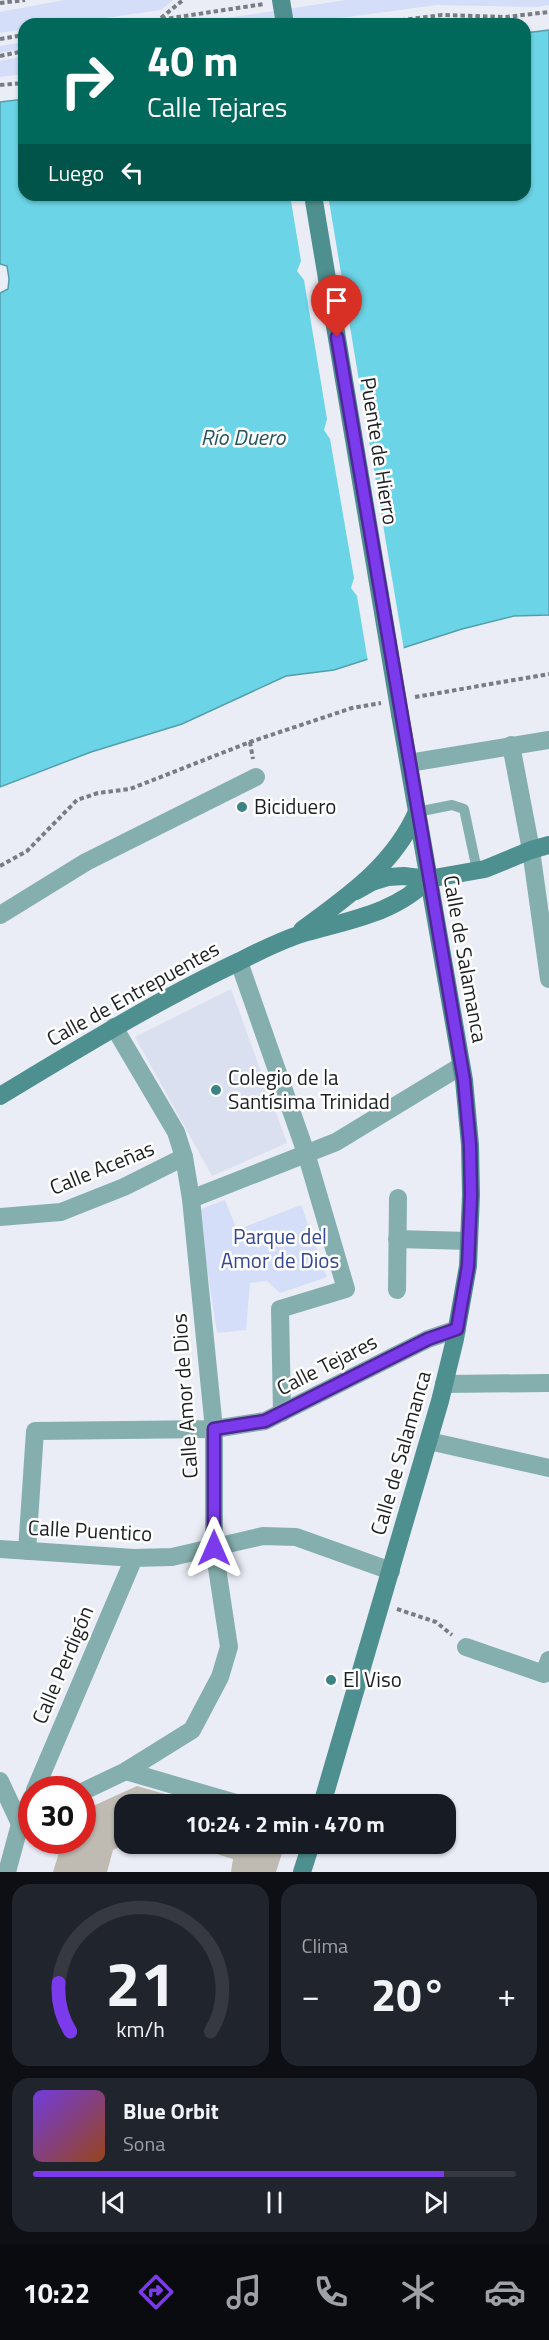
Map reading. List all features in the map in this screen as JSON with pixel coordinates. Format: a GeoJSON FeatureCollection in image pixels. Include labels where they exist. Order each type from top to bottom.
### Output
{"type":"FeatureCollection","features":[{"type":"Feature","properties":{"kind":"main road"},"geometry":{"type":"LineString","coordinates":[[273,2],[282,18]]}},
{"type":"Feature","properties":{"kind":"main road","name":"Puente de Hierro"},"geometry":{"type":"LineString","coordinates":[[315,201],[400,714]]}},
{"type":"Feature","properties":{"kind":"main road","name":"Calle de Salamanca"},"geometry":{"type":"LineString","coordinates":[[325,1794],[429,1441],[457,1329],[468,1266],[470,1145],[461,1066],[400,714]]}},
{"type":"Feature","properties":{"kind":"main road","name":"Calle de Entrepuentes"},"geometry":{"type":"LineString","coordinates":[[356,891],[390,856],[406,834],[417,812]]}},
{"type":"Feature","properties":{"kind":"main road"},"geometry":{"type":"LineString","coordinates":[[429,879],[494,866],[549,845]]}},
{"type":"Feature","properties":{"kind":"main road","name":"Calle de Entrepuentes"},"geometry":{"type":"LineString","coordinates":[[291,938],[372,882],[388,877],[404,876],[429,879]]}},
{"type":"Feature","properties":{"kind":"main road","name":"Calle de Entrepuentes"},"geometry":{"type":"LineString","coordinates":[[0,1096],[114,1027],[239,962],[291,938],[339,925],[396,904],[414,893],[429,879]]}},
{"type":"Feature","properties":{"kind":"main road"},"geometry":{"type":"LineString","coordinates":[[303,1872],[308,1854]]}},
{"type":"Feature","properties":{"kind":"street"},"geometry":{"type":"LineString","coordinates":[[409,763],[549,740]]}},
{"type":"Feature","properties":{"kind":"street"},"geometry":{"type":"LineString","coordinates":[[511,745],[531,850],[549,978]]}},
{"type":"Feature","properties":{"kind":"street"},"geometry":{"type":"LineString","coordinates":[[0,915],[86,862],[256,777]]}},
{"type":"Feature","properties":{"kind":"street"},"geometry":{"type":"LineString","coordinates":[[239,962],[306,1153],[346,1289],[280,1309],[282,1413]]}},
{"type":"Feature","properties":{"kind":"street","name":"Calle Amor de Dios"},"geometry":{"type":"LineString","coordinates":[[96,1785],[126,1771],[192,1730],[220,1677],[230,1647],[214,1548],[214,1429],[191,1199],[184,1157],[176,1132],[114,1027]]}},
{"type":"Feature","properties":{"kind":"street"},"geometry":{"type":"LineString","coordinates":[[191,1199],[336,1143],[461,1066]]}},
{"type":"Feature","properties":{"kind":"street","name":"Calle Aceñas"},"geometry":{"type":"LineString","coordinates":[[0,1217],[61,1212],[124,1187],[184,1157]]}},
{"type":"Feature","properties":{"kind":"street"},"geometry":{"type":"LineString","coordinates":[[397,1290],[398,1198]]}},
{"type":"Feature","properties":{"kind":"street"},"geometry":{"type":"LineString","coordinates":[[397,1239],[469,1241]]}},
{"type":"Feature","properties":{"kind":"street","name":"Calle Tejares"},"geometry":{"type":"LineString","coordinates":[[27,1551],[35,1431],[214,1429],[265,1421],[428,1339],[457,1329]]}},
{"type":"Feature","properties":{"kind":"street"},"geometry":{"type":"LineString","coordinates":[[444,1384],[549,1383]]}},
{"type":"Feature","properties":{"kind":"street"},"geometry":{"type":"LineString","coordinates":[[429,1441],[549,1468]]}},
{"type":"Feature","properties":{"kind":"street","name":"Calle Puentico"},"geometry":{"type":"LineString","coordinates":[[0,1549],[134,1558],[172,1557],[263,1536],[296,1538],[391,1571]]}},
{"type":"Feature","properties":{"kind":"street","name":"Calle Perdigón"},"geometry":{"type":"LineString","coordinates":[[41,1776],[134,1558]]}},
{"type":"Feature","properties":{"kind":"street"},"geometry":{"type":"LineString","coordinates":[[466,1647],[544,1674],[549,1660]]}},
{"type":"Feature","properties":{"kind":"street"},"geometry":{"type":"LineString","coordinates":[[126,1771],[205,1794]]}},
{"type":"Feature","properties":{"kind":"street"},"geometry":{"type":"LineString","coordinates":[[0,1781],[18,1809]]}},
{"type":"Feature","properties":{"kind":"street"},"geometry":{"type":"LineString","coordinates":[[7,1872],[18,1842]]}},
{"type":"Feature","properties":{"kind":"lane"},"geometry":{"type":"LineString","coordinates":[[417,812],[452,805],[464,809],[477,870]]}},
{"type":"Feature","properties":{"kind":"path"},"geometry":{"type":"LineString","coordinates":[[0,3],[25,0]]}},
{"type":"Feature","properties":{"kind":"path"},"geometry":{"type":"LineString","coordinates":[[161,18],[183,0]]}},
{"type":"Feature","properties":{"kind":"path"},"geometry":{"type":"LineString","coordinates":[[167,18],[273,2]]}},
{"type":"Feature","properties":{"kind":"path"},"geometry":{"type":"LineString","coordinates":[[418,18],[442,15],[506,17],[549,12]]}},
{"type":"Feature","properties":{"kind":"path"},"geometry":{"type":"LineString","coordinates":[[0,39],[18,36]]}},
{"type":"Feature","properties":{"kind":"path"},"geometry":{"type":"LineString","coordinates":[[0,56],[18,52]]}},
{"type":"Feature","properties":{"kind":"path"},"geometry":{"type":"LineString","coordinates":[[0,85],[18,84]]}},
{"type":"Feature","properties":{"kind":"path"},"geometry":{"type":"LineString","coordinates":[[459,689],[549,674]]}},
{"type":"Feature","properties":{"kind":"path"},"geometry":{"type":"LineString","coordinates":[[0,866],[27,851],[77,800],[98,793],[130,789],[250,742],[352,708]]}},
{"type":"Feature","properties":{"kind":"path"},"geometry":{"type":"LineString","coordinates":[[381,1604],[436,1622],[466,1647]]}},
{"type":"Feature","properties":{"kind":"shaded area","name":"Colegio de la Santísima Trinidad"},"geometry":{"type":"Polygon","coordinates":[[[231,989],[287,1143],[212,1176],[135,1037],[231,989]]]}},
{"type":"Feature","properties":{"kind":"green space"},"geometry":{"type":"Polygon","coordinates":[[[64,0],[173,0],[161,10],[105,18],[18,18],[18,30],[0,33],[0,12],[64,0]]]}},
{"type":"Feature","properties":{"kind":"green space"},"geometry":{"type":"Polygon","coordinates":[[[346,0],[549,0],[549,5],[537,7],[437,5],[341,18],[227,18],[346,0]]]}},
{"type":"Feature","properties":{"kind":"green space"},"geometry":{"type":"Polygon","coordinates":[[[18,43],[18,49],[0,53],[0,46],[18,43]]]}},
{"type":"Feature","properties":{"kind":"green space"},"geometry":{"type":"Polygon","coordinates":[[[18,57],[18,75],[0,77],[0,61],[18,57]]]}},
{"type":"Feature","properties":{"kind":"green space","name":"Parque del Amor de Dios"},"geometry":{"type":"Polygon","coordinates":[[[225,1200],[237,1230],[301,1205],[327,1277],[280,1293],[267,1281],[250,1283],[246,1330],[217,1333],[198,1210],[225,1200]]]}},
{"type":"Feature","properties":{"kind":"water","name":"Río Duero"},"geometry":{"type":"Polygon","coordinates":[[[549,30],[549,615],[514,616],[462,629],[334,670],[286,676],[182,724],[91,752],[0,787],[0,293],[8,289],[9,279],[7,266],[0,264],[0,102],[18,100],[18,201],[531,201],[531,32],[549,30]]]}},
{"type":"Feature","properties":{"kind":"pier"},"geometry":{"type":"Polygon","coordinates":[[[291,201],[329,201],[404,650],[368,662],[357,596],[351,588],[354,578],[330,439],[324,430],[327,419],[304,280],[297,271],[301,261],[291,201]]]}},
{"type":"Feature","properties":{"kind":"building"},"geometry":{"type":"Polygon","coordinates":[[[137,1786],[165,1794],[119,1794],[137,1786]]]}},
{"type":"Feature","properties":{"kind":"building"},"geometry":{"type":"Polygon","coordinates":[[[114,1796],[114,1850],[107,1872],[53,1872],[59,1854],[96,1854],[96,1805],[114,1796]]]}},
{"type":"Feature","properties":{"kind":"building"},"geometry":{"type":"Polygon","coordinates":[[[217,1854],[282,1854],[276,1872],[231,1872],[233,1859],[217,1854]]]}},
{"type":"Feature","properties":{"kind":"place","name":"Biciduero"},"geometry":{"type":"Point","coordinates":[242,807]}},
{"type":"Feature","properties":{"kind":"place","name":"Colegio de la Santísima Trinidad"},"geometry":{"type":"Point","coordinates":[216,1090]}},
{"type":"Feature","properties":{"kind":"place","name":"El Viso"},"geometry":{"type":"Point","coordinates":[331,1680]}},
{"type":"Feature","properties":{"kind":"route"},"geometry":{"type":"LineString","coordinates":[[214,1548],[214,1429],[265,1421],[428,1339],[457,1329],[468,1266],[471,1195],[470,1145],[464,1080],[337,337]]}}]}
